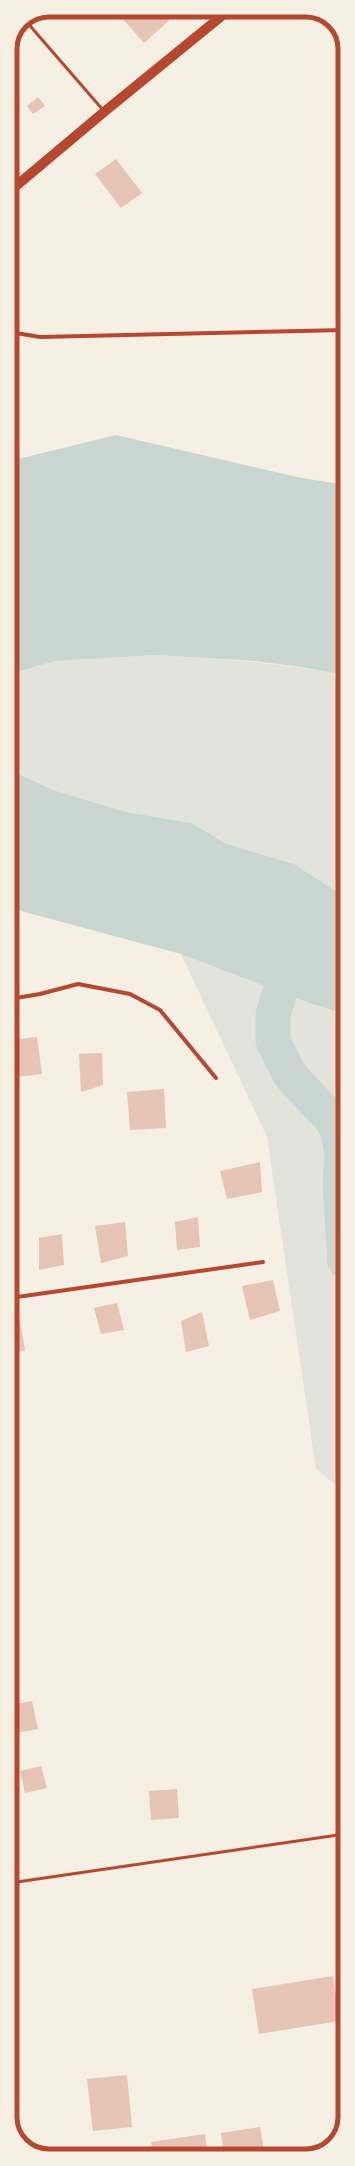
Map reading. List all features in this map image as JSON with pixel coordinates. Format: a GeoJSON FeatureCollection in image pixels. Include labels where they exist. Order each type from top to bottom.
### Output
{"type":"FeatureCollection","features":[{"type":"Feature","properties":{"kind":"main road"},"geometry":{"type":"LineString","coordinates":[[17,186],[104,112],[220,17]]}},
{"type":"Feature","properties":{"kind":"street"},"geometry":{"type":"LineString","coordinates":[[17,333],[40,336],[338,330]]}},
{"type":"Feature","properties":{"kind":"street"},"geometry":{"type":"LineString","coordinates":[[17,998],[40,994],[78,984],[130,994],[160,1010],[216,1078]]}},
{"type":"Feature","properties":{"kind":"street"},"geometry":{"type":"LineString","coordinates":[[17,1297],[263,1262]]}},
{"type":"Feature","properties":{"kind":"lane"},"geometry":{"type":"LineString","coordinates":[[28,24],[104,112]]}},
{"type":"Feature","properties":{"kind":"lane"},"geometry":{"type":"LineString","coordinates":[[17,1882],[338,1835]]}},
{"type":"Feature","properties":{"kind":"shaded area"},"geometry":{"type":"Polygon","coordinates":[[[116,435],[297,477],[338,484],[338,674],[254,661],[156,655],[55,661],[17,672],[17,459],[116,435]]]}},
{"type":"Feature","properties":{"kind":"shaded area"},"geometry":{"type":"Polygon","coordinates":[[[156,655],[274,664],[338,674],[338,892],[294,864],[227,844],[191,823],[126,812],[53,790],[17,773],[17,672],[55,661],[156,655]]]}},
{"type":"Feature","properties":{"kind":"shaded area"},"geometry":{"type":"Polygon","coordinates":[[[17,773],[53,790],[126,812],[191,823],[227,844],[294,864],[338,892],[338,1012],[309,1003],[181,954],[17,910],[17,773]]]}},
{"type":"Feature","properties":{"kind":"shaded area"},"geometry":{"type":"Polygon","coordinates":[[[181,954],[309,1003],[338,1012],[338,1486],[316,1469],[267,1137],[181,954]]]}},
{"type":"Feature","properties":{"kind":"building"},"geometry":{"type":"Polygon","coordinates":[[[121,17],[173,17],[144,43],[121,17]]]}},
{"type":"Feature","properties":{"kind":"building"},"geometry":{"type":"Polygon","coordinates":[[[38,97],[45,106],[33,114],[27,106],[38,97]]]}},
{"type":"Feature","properties":{"kind":"building"},"geometry":{"type":"Polygon","coordinates":[[[116,159],[142,193],[121,208],[95,174],[116,159]]]}},
{"type":"Feature","properties":{"kind":"building"},"geometry":{"type":"Polygon","coordinates":[[[37,1037],[42,1074],[17,1077],[17,1039],[37,1037]]]}},
{"type":"Feature","properties":{"kind":"building"},"geometry":{"type":"Polygon","coordinates":[[[102,1053],[103,1085],[81,1092],[79,1054],[102,1053]]]}},
{"type":"Feature","properties":{"kind":"building"},"geometry":{"type":"Polygon","coordinates":[[[164,1089],[166,1128],[130,1130],[127,1092],[164,1089]]]}},
{"type":"Feature","properties":{"kind":"building"},"geometry":{"type":"Polygon","coordinates":[[[260,1162],[262,1192],[227,1199],[220,1171],[260,1162]]]}},
{"type":"Feature","properties":{"kind":"building"},"geometry":{"type":"Polygon","coordinates":[[[198,1217],[200,1247],[177,1250],[175,1222],[198,1217]]]}},
{"type":"Feature","properties":{"kind":"building"},"geometry":{"type":"Polygon","coordinates":[[[125,1222],[128,1256],[101,1263],[95,1226],[125,1222]]]}},
{"type":"Feature","properties":{"kind":"building"},"geometry":{"type":"Polygon","coordinates":[[[62,1234],[64,1265],[39,1270],[39,1238],[62,1234]]]}},
{"type":"Feature","properties":{"kind":"building"},"geometry":{"type":"Polygon","coordinates":[[[273,1280],[280,1311],[250,1320],[242,1286],[273,1280]]]}},
{"type":"Feature","properties":{"kind":"building"},"geometry":{"type":"Polygon","coordinates":[[[117,1303],[124,1330],[101,1334],[94,1308],[117,1303]]]}},
{"type":"Feature","properties":{"kind":"building"},"geometry":{"type":"Polygon","coordinates":[[[202,1312],[209,1346],[186,1352],[181,1321],[202,1312]]]}},
{"type":"Feature","properties":{"kind":"building"},"geometry":{"type":"Polygon","coordinates":[[[17,1319],[20,1319],[25,1351],[17,1352],[17,1319]]]}},
{"type":"Feature","properties":{"kind":"building"},"geometry":{"type":"Polygon","coordinates":[[[32,1701],[38,1729],[17,1733],[17,1704],[32,1701]]]}},
{"type":"Feature","properties":{"kind":"building"},"geometry":{"type":"Polygon","coordinates":[[[41,1766],[47,1788],[25,1793],[20,1771],[41,1766]]]}},
{"type":"Feature","properties":{"kind":"building"},"geometry":{"type":"Polygon","coordinates":[[[177,1789],[179,1818],[151,1820],[149,1791],[177,1789]]]}},
{"type":"Feature","properties":{"kind":"building"},"geometry":{"type":"Polygon","coordinates":[[[333,1976],[338,2021],[259,2034],[252,1989],[333,1976]]]}},
{"type":"Feature","properties":{"kind":"building"},"geometry":{"type":"Polygon","coordinates":[[[127,2075],[132,2127],[93,2131],[87,2079],[127,2075]]]}},
{"type":"Feature","properties":{"kind":"building"},"geometry":{"type":"Polygon","coordinates":[[[260,2127],[264,2149],[223,2149],[221,2133],[260,2127]]]}},
{"type":"Feature","properties":{"kind":"building"},"geometry":{"type":"Polygon","coordinates":[[[205,2134],[207,2149],[152,2149],[151,2142],[205,2134]]]}},
{"type":"Feature","properties":{"kind":"waterway"},"geometry":{"type":"LineString","coordinates":[[280,992],[273,1015],[273,1041],[290,1075],[333,1121],[338,1133]]}}]}
